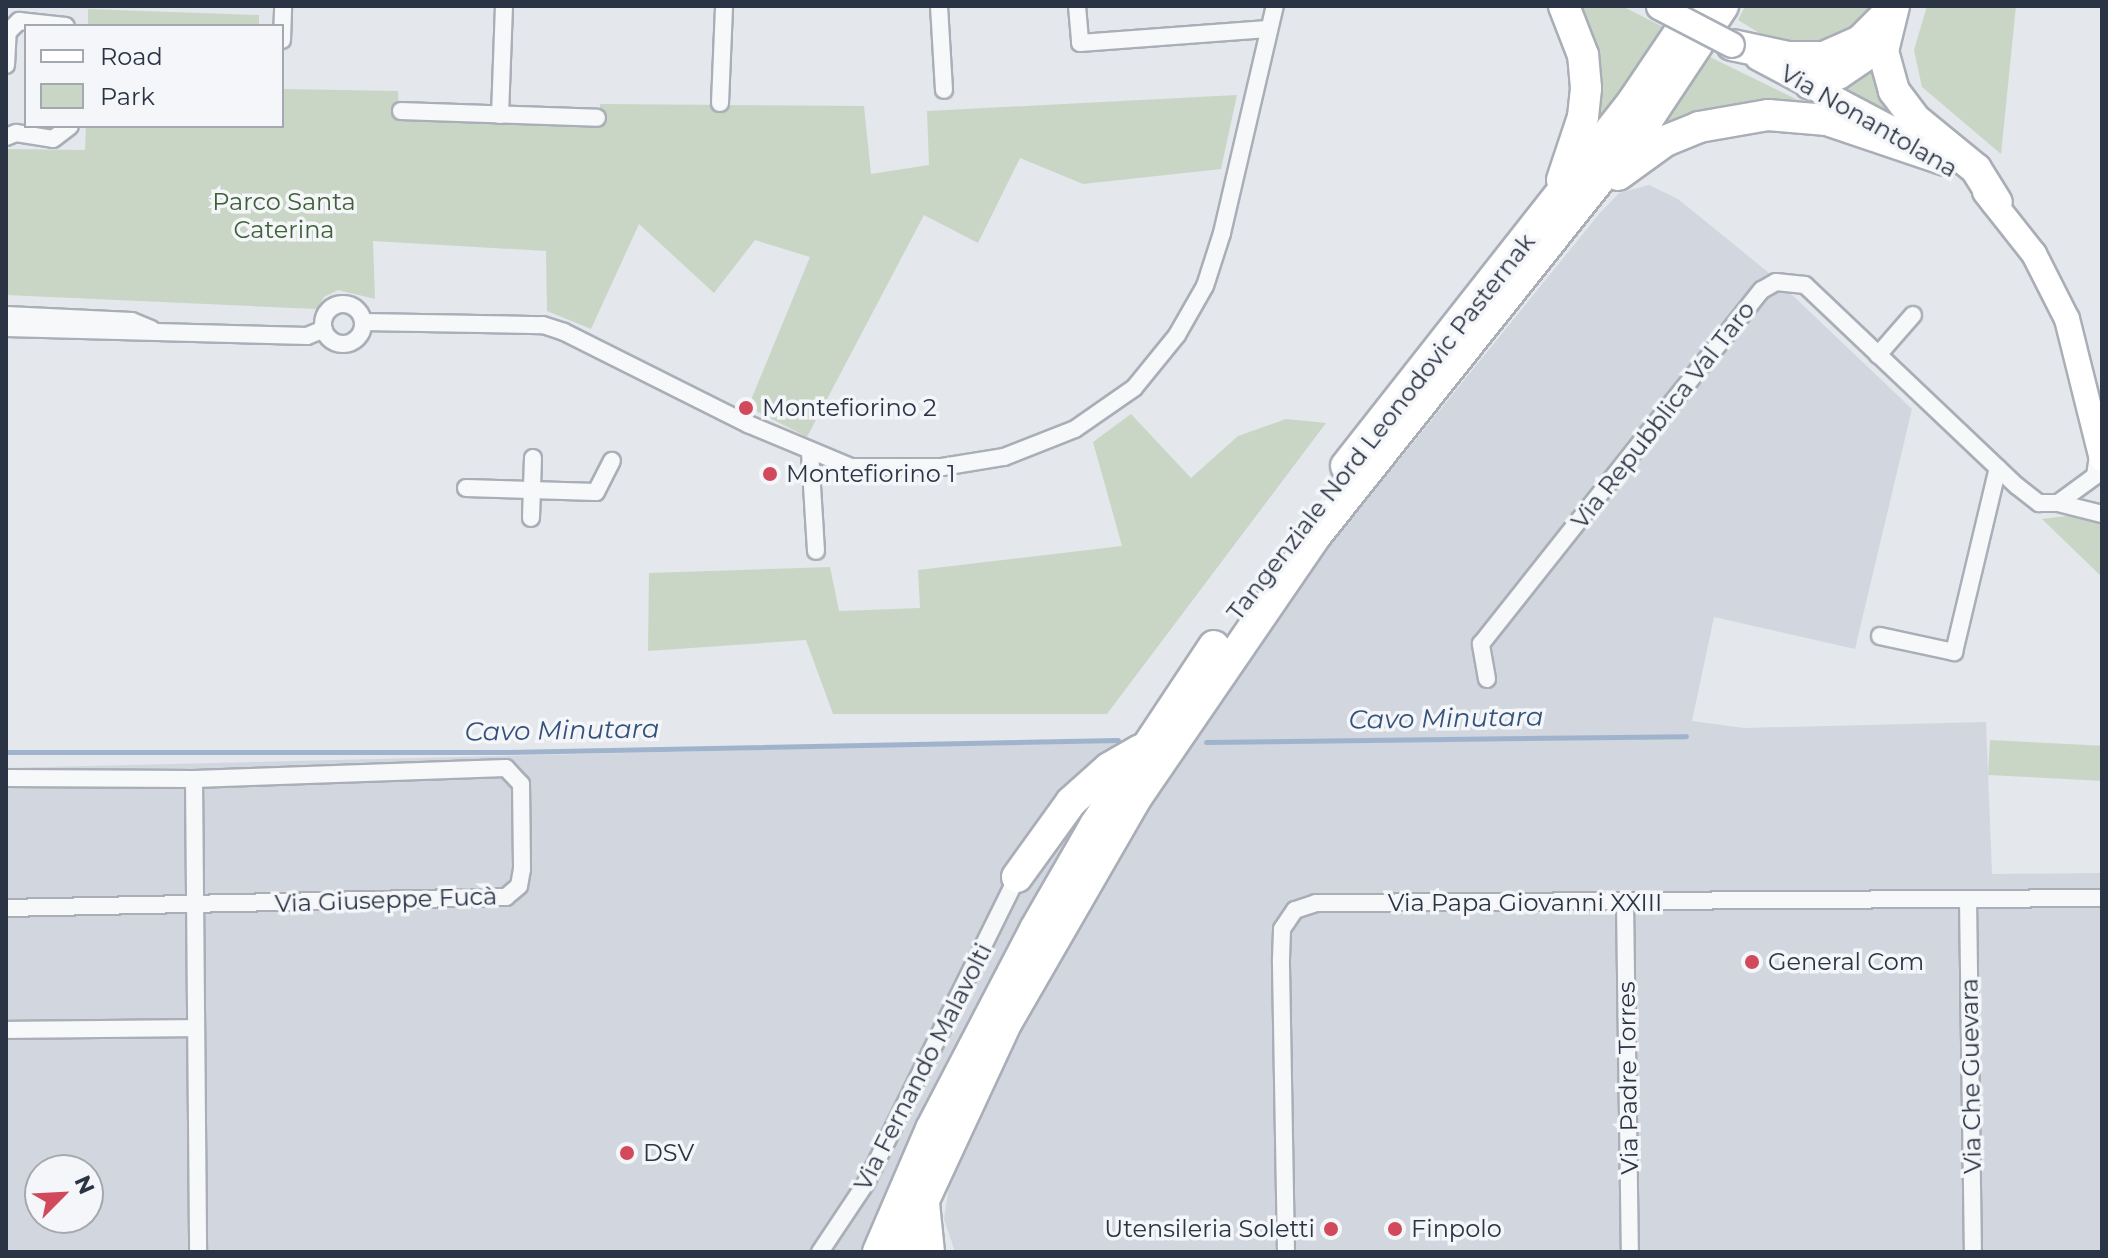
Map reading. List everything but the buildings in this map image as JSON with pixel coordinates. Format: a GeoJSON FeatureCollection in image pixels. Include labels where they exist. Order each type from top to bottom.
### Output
{"type":"FeatureCollection","features":[{"type":"Feature","properties":{"kind":"highway"},"geometry":{"type":"LineString","coordinates":[[1564,6],[1583,55],[1586,88],[1572,198]]}},
{"type":"Feature","properties":{"kind":"highway","name":"Tangenziale Nord Leonodovic Pasternak"},"geometry":{"type":"LineString","coordinates":[[900,1252],[1007,1022],[1145,785],[1318,533],[1572,198],[1697,6]]}},
{"type":"Feature","properties":{"kind":"highway","name":"Tangenziale Nord Leonodovic Pasternak"},"geometry":{"type":"LineString","coordinates":[[878,1252],[931,1129],[987,1016],[1145,747],[1298,527],[1572,198],[1676,80],[1723,6]]}},
{"type":"Feature","properties":{"kind":"highway"},"geometry":{"type":"LineString","coordinates":[[1732,45],[1788,57],[1824,57],[1860,41],[1892,15]]}},
{"type":"Feature","properties":{"kind":"highway"},"geometry":{"type":"LineString","coordinates":[[1810,84],[1854,66],[1892,15]]}},
{"type":"Feature","properties":{"kind":"highway"},"geometry":{"type":"LineString","coordinates":[[1892,15],[1886,70],[1894,91],[1915,119],[1976,169],[1997,202]]}},
{"type":"Feature","properties":{"kind":"highway"},"geometry":{"type":"LineString","coordinates":[[1572,198],[1665,141],[1699,127],[1768,115],[1827,120],[1945,160]]}},
{"type":"Feature","properties":{"kind":"highway"},"geometry":{"type":"LineString","coordinates":[[1017,877],[1071,802],[1109,768],[1145,747]]}},
{"type":"Feature","properties":{"kind":"highway"},"geometry":{"type":"LineString","coordinates":[[924,1198],[929,1252]]}},
{"type":"Feature","properties":{"kind":"main road","name":"Via Nonantolana"},"geometry":{"type":"LineString","coordinates":[[1658,6],[1810,84],[1945,160],[1997,202],[2034,254],[2067,319],[2101,453]]}},
{"type":"Feature","properties":{"kind":"street"},"geometry":{"type":"LineString","coordinates":[[500,115],[504,6]]}},
{"type":"Feature","properties":{"kind":"street"},"geometry":{"type":"LineString","coordinates":[[720,103],[724,6]]}},
{"type":"Feature","properties":{"kind":"street"},"geometry":{"type":"LineString","coordinates":[[939,6],[944,90]]}},
{"type":"Feature","properties":{"kind":"street"},"geometry":{"type":"LineString","coordinates":[[1077,6],[1080,43],[1267,29]]}},
{"type":"Feature","properties":{"kind":"street"},"geometry":{"type":"LineString","coordinates":[[363,322],[543,325],[564,332],[810,453],[851,467],[942,467],[1004,457],[1075,429],[1134,388],[1177,335],[1205,286],[1235,177],[1267,29],[1275,6]]}},
{"type":"Feature","properties":{"kind":"street"},"geometry":{"type":"LineString","coordinates":[[6,65],[8,32],[19,13],[59,24]]}},
{"type":"Feature","properties":{"kind":"street"},"geometry":{"type":"LineString","coordinates":[[401,111],[597,118]]}},
{"type":"Feature","properties":{"kind":"street"},"geometry":{"type":"LineString","coordinates":[[9,132],[53,139],[67,128]]}},
{"type":"Feature","properties":{"kind":"street","name":"Via Repubblica Val Taro"},"geometry":{"type":"LineString","coordinates":[[1487,679],[1481,644],[1762,290],[1776,282],[1805,285],[2039,503],[2058,503],[2102,514]]}},
{"type":"Feature","properties":{"kind":"street"},"geometry":{"type":"LineString","coordinates":[[336,306],[352,306],[363,322],[360,335],[348,344],[333,342],[324,329],[325,315],[336,306]]}},
{"type":"Feature","properties":{"kind":"street"},"geometry":{"type":"LineString","coordinates":[[6,315],[132,321],[151,329]]}},
{"type":"Feature","properties":{"kind":"street"},"geometry":{"type":"LineString","coordinates":[[1878,355],[1913,315]]}},
{"type":"Feature","properties":{"kind":"street"},"geometry":{"type":"LineString","coordinates":[[6,328],[128,334],[151,329],[307,336],[324,329]]}},
{"type":"Feature","properties":{"kind":"street"},"geometry":{"type":"LineString","coordinates":[[810,453],[816,551]]}},
{"type":"Feature","properties":{"kind":"street"},"geometry":{"type":"LineString","coordinates":[[2058,503],[2095,476],[2101,453]]}},
{"type":"Feature","properties":{"kind":"street"},"geometry":{"type":"LineString","coordinates":[[531,518],[533,458]]}},
{"type":"Feature","properties":{"kind":"street"},"geometry":{"type":"LineString","coordinates":[[466,488],[596,492],[612,461]]}},
{"type":"Feature","properties":{"kind":"street"},"geometry":{"type":"LineString","coordinates":[[1880,636],[1954,652],[1998,468]]}},
{"type":"Feature","properties":{"kind":"street","name":"Via Giuseppe Fucà"},"geometry":{"type":"LineString","coordinates":[[6,778],[194,779],[506,768],[521,784],[522,869],[519,886],[506,897],[195,907],[6,908]]}},
{"type":"Feature","properties":{"kind":"street"},"geometry":{"type":"LineString","coordinates":[[194,779],[198,1252]]}},
{"type":"Feature","properties":{"kind":"street","name":"Via Fernando Malavolti"},"geometry":{"type":"LineString","coordinates":[[820,1252],[866,1183],[1017,877]]}},
{"type":"Feature","properties":{"kind":"street","name":"Via Papa Giovanni XXIII"},"geometry":{"type":"LineString","coordinates":[[1286,1252],[1282,929],[1295,910],[1316,903],[2102,898]]}},
{"type":"Feature","properties":{"kind":"street","name":"Via Che Guevara"},"geometry":{"type":"LineString","coordinates":[[1968,899],[1973,1252]]}},
{"type":"Feature","properties":{"kind":"street","name":"Via Padre Torres"},"geometry":{"type":"LineString","coordinates":[[1625,903],[1630,1252]]}},
{"type":"Feature","properties":{"kind":"street"},"geometry":{"type":"LineString","coordinates":[[6,1030],[196,1028]]}},
{"type":"Feature","properties":{"kind":"shaded area"},"geometry":{"type":"Polygon","coordinates":[[[1649,185],[1678,199],[1769,273],[1912,409],[1855,649],[1714,617],[1692,721],[1744,728],[1986,722],[1992,874],[2102,873],[2102,1252],[955,1252],[944,1219],[951,1173],[978,1103],[1070,931],[1218,699],[1335,539],[1600,213],[1619,193],[1649,185]]]}},
{"type":"Feature","properties":{"kind":"shaded area"},"geometry":{"type":"Polygon","coordinates":[[[1120,741],[1133,749],[864,1252],[6,1252],[6,768],[1120,741]]]}},
{"type":"Feature","properties":{"kind":"green space"},"geometry":{"type":"Polygon","coordinates":[[[1571,6],[1622,6],[1671,31],[1585,153],[1571,6]]]}},
{"type":"Feature","properties":{"kind":"green space"},"geometry":{"type":"Polygon","coordinates":[[[1745,6],[1885,6],[1861,36],[1790,52],[1738,20],[1745,6]]]}},
{"type":"Feature","properties":{"kind":"green space"},"geometry":{"type":"Polygon","coordinates":[[[1927,6],[2016,6],[2001,154],[1922,87],[1914,50],[1927,6]]]}},
{"type":"Feature","properties":{"kind":"green space"},"geometry":{"type":"Polygon","coordinates":[[[88,9],[259,15],[259,24],[88,24],[88,9]]]}},
{"type":"Feature","properties":{"kind":"green space"},"geometry":{"type":"Polygon","coordinates":[[[1710,57],[1839,120],[1807,111],[1634,157],[1710,57]]]}},
{"type":"Feature","properties":{"kind":"green space"},"geometry":{"type":"Polygon","coordinates":[[[1879,61],[1903,120],[1840,88],[1879,61]]]}},
{"type":"Feature","properties":{"kind":"green space","name":"Parco Santa Caterina"},"geometry":{"type":"Polygon","coordinates":[[[284,89],[398,91],[399,118],[600,126],[600,104],[864,106],[871,174],[929,165],[927,111],[1237,95],[1221,169],[1083,184],[1020,158],[978,243],[924,215],[807,437],[748,407],[810,257],[755,240],[714,293],[639,224],[591,329],[547,311],[546,251],[373,241],[375,299],[338,290],[324,297],[317,309],[6,295],[6,149],[85,150],[86,128],[284,128],[284,89]]]}},
{"type":"Feature","properties":{"kind":"green space"},"geometry":{"type":"Polygon","coordinates":[[[1131,414],[1191,478],[1238,436],[1286,419],[1326,423],[1107,714],[833,714],[806,640],[648,651],[649,573],[830,567],[839,611],[920,608],[918,570],[1122,546],[1093,442],[1131,414]]]}},
{"type":"Feature","properties":{"kind":"green space"},"geometry":{"type":"Polygon","coordinates":[[[2083,514],[2102,524],[2102,577],[2042,519],[2083,514]]]}},
{"type":"Feature","properties":{"kind":"green space"},"geometry":{"type":"Polygon","coordinates":[[[1990,740],[2102,746],[2100,781],[1988,775],[1990,740]]]}},
{"type":"Feature","properties":{"kind":"waterway","name":"Cavo Minutara"},"geometry":{"type":"LineString","coordinates":[[1206,742],[1686,736]]}},
{"type":"Feature","properties":{"kind":"waterway","name":"Cavo Minutara"},"geometry":{"type":"LineString","coordinates":[[6,752],[506,752],[1118,740]]}},
{"type":"Feature","properties":{"kind":"place","name":"Montefiorino 2"},"geometry":{"type":"Point","coordinates":[746,408]}},
{"type":"Feature","properties":{"kind":"place","name":"Montefiorino 1"},"geometry":{"type":"Point","coordinates":[770,474]}},
{"type":"Feature","properties":{"kind":"place","name":"General Com"},"geometry":{"type":"Point","coordinates":[1752,962]}},
{"type":"Feature","properties":{"kind":"place","name":"DSV"},"geometry":{"type":"Point","coordinates":[627,1153]}},
{"type":"Feature","properties":{"kind":"place","name":"Utensileria Soletti"},"geometry":{"type":"Point","coordinates":[1331,1229]}},
{"type":"Feature","properties":{"kind":"place","name":"Finpolo"},"geometry":{"type":"Point","coordinates":[1395,1229]}}]}
